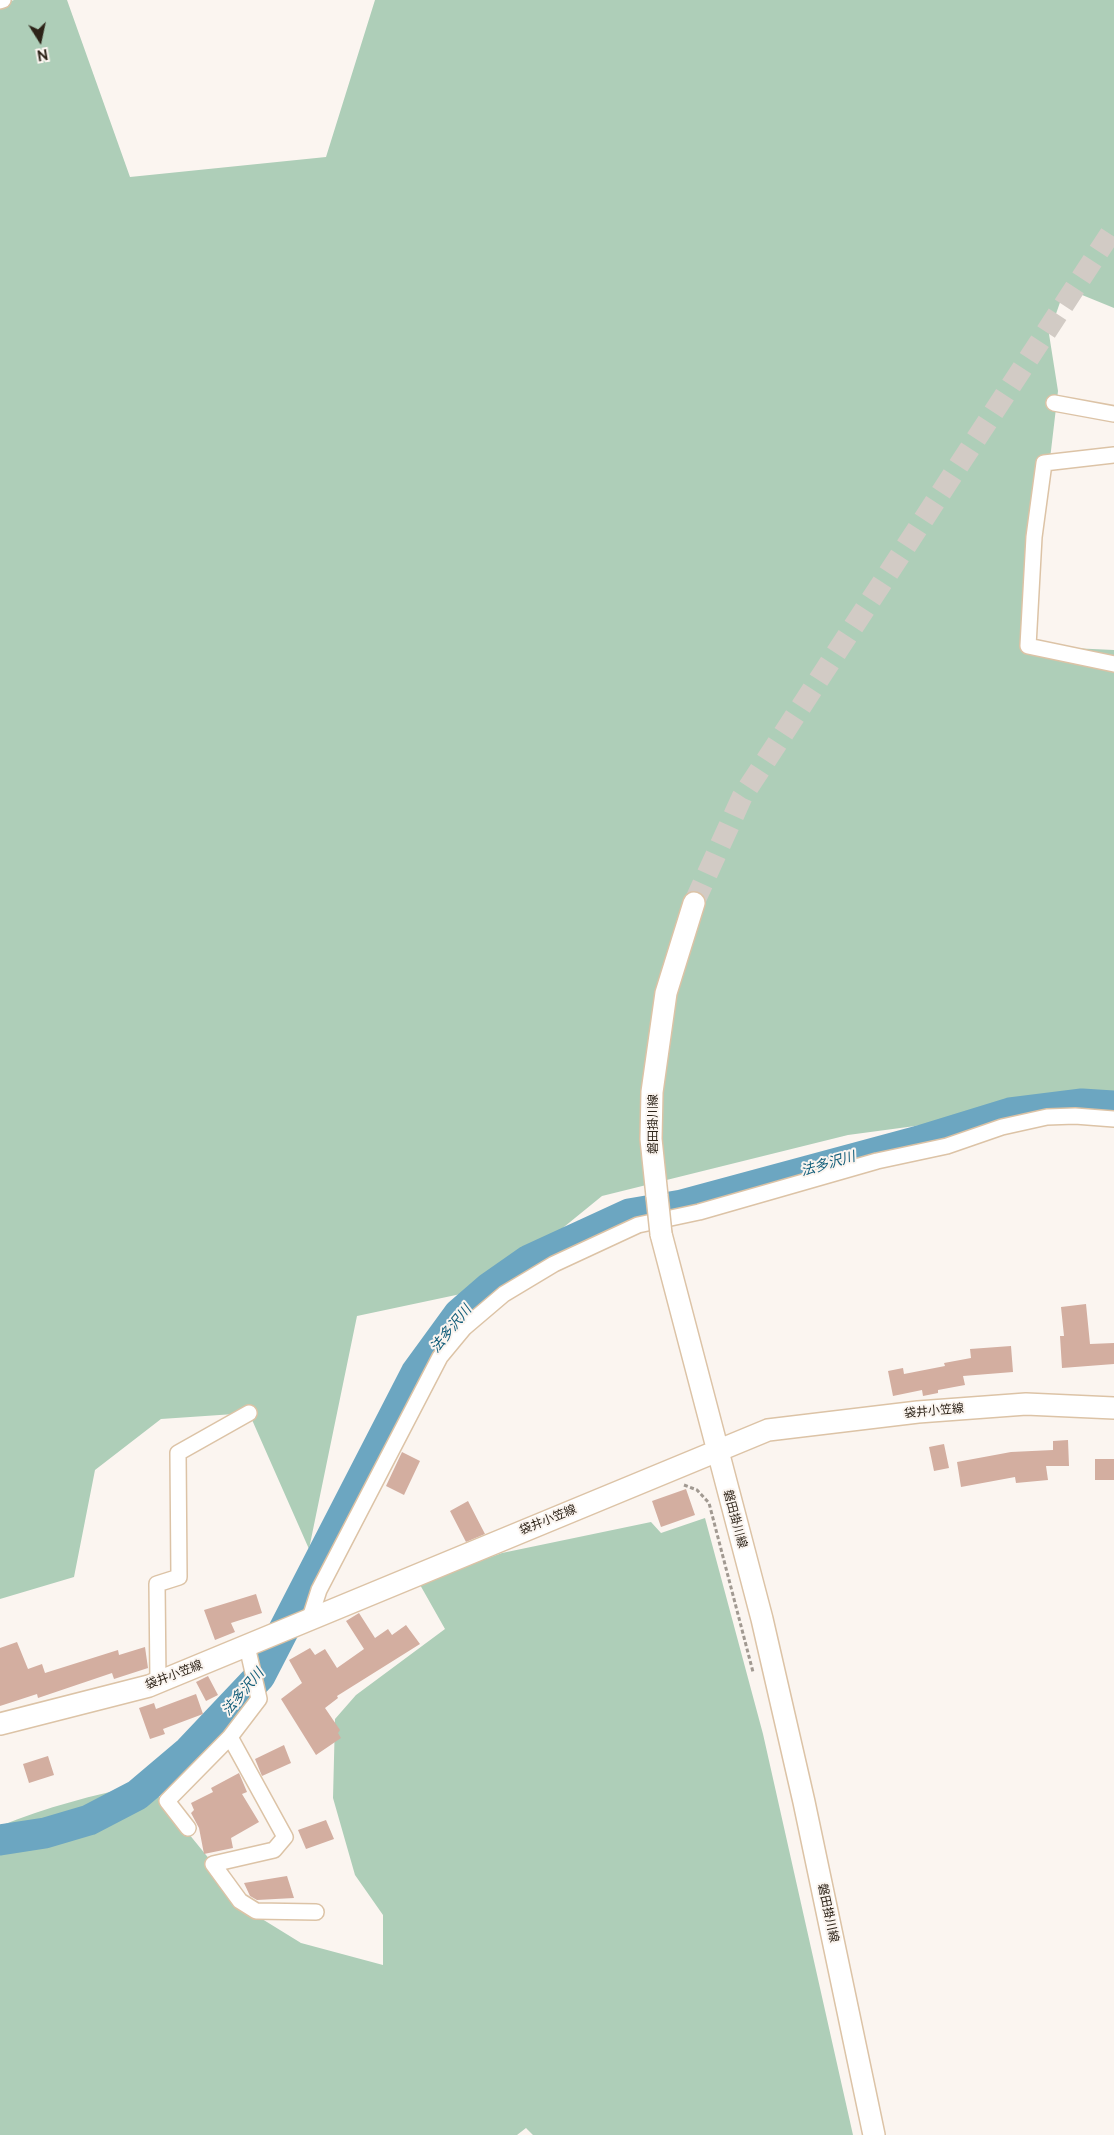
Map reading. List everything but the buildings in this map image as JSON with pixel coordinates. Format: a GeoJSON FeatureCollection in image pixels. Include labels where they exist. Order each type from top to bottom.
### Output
{"type":"FeatureCollection","features":[{"type":"Feature","properties":{"kind":"main road","name":"磐田掛川線"},"geometry":{"type":"LineString","coordinates":[[694,903],[666,993],[652,1092],[651,1139],[661,1234],[716,1451],[762,1619],[804,1802],[874,2135]]}},
{"type":"Feature","properties":{"kind":"main road","name":"袋井小笠線"},"geometry":{"type":"LineString","coordinates":[[0,1724],[158,1682],[768,1430],[918,1412],[1026,1404],[1114,1408]]}},
{"type":"Feature","properties":{"kind":"street"},"geometry":{"type":"LineString","coordinates":[[1054,404],[1114,414]]}},
{"type":"Feature","properties":{"kind":"street"},"geometry":{"type":"LineString","coordinates":[[1114,455],[1044,463],[1034,537],[1028,646],[1114,664]]}},
{"type":"Feature","properties":{"kind":"street"},"geometry":{"type":"LineString","coordinates":[[310,1618],[319,1590],[440,1357],[464,1328],[504,1294],[554,1264],[638,1225],[699,1212],[877,1161],[947,1146],[1002,1127],[1047,1117],[1075,1116],[1114,1119]]}},
{"type":"Feature","properties":{"kind":"street"},"geometry":{"type":"LineString","coordinates":[[158,1682],[156,1584],[179,1577],[178,1453],[250,1413]]}},
{"type":"Feature","properties":{"kind":"street"},"geometry":{"type":"LineString","coordinates":[[188,1828],[167,1801],[230,1737],[259,1699],[247,1646]]}},
{"type":"Feature","properties":{"kind":"street"},"geometry":{"type":"LineString","coordinates":[[230,1737],[285,1836],[274,1850],[213,1864],[240,1901],[256,1911],[316,1912]]}},
{"type":"Feature","properties":{"kind":"path"},"geometry":{"type":"LineString","coordinates":[[679,1486],[684,1485],[697,1490],[709,1503],[754,1678]]}},
{"type":"Feature","properties":{"kind":"green space"},"geometry":{"type":"Polygon","coordinates":[[[14,0],[67,0],[130,177],[326,157],[375,0],[1114,0],[1114,308],[1065,288],[1049,334],[1058,391],[1028,646],[1114,650],[1114,1117],[1027,1111],[848,1135],[602,1196],[489,1288],[357,1316],[309,1549],[249,1413],[161,1419],[95,1470],[74,1577],[0,1599],[0,6],[14,0]]]}},
{"type":"Feature","properties":{"kind":"green space"},"geometry":{"type":"Polygon","coordinates":[[[705,1518],[763,1734],[853,2135],[533,2135],[526,2128],[517,2135],[0,2135],[0,1826],[70,1802],[142,1785],[158,1796],[254,1914],[301,1943],[383,1965],[383,1915],[355,1875],[333,1798],[335,1719],[356,1695],[445,1629],[419,1583],[502,1553],[651,1522],[661,1533],[705,1518]]]}},
{"type":"Feature","properties":{"kind":"waterway","name":"法多沢川"},"geometry":{"type":"LineString","coordinates":[[0,1840],[45,1833],[89,1820],[137,1795],[189,1751],[260,1676],[416,1373],[459,1314],[489,1288],[529,1260],[629,1214],[682,1205],[919,1141],[1010,1113],[1082,1104],[1114,1106]]}},
{"type":"Feature","properties":{"kind":"tunnel"},"geometry":{"type":"LineString","coordinates":[[694,903],[742,797],[1114,228]]}}]}
